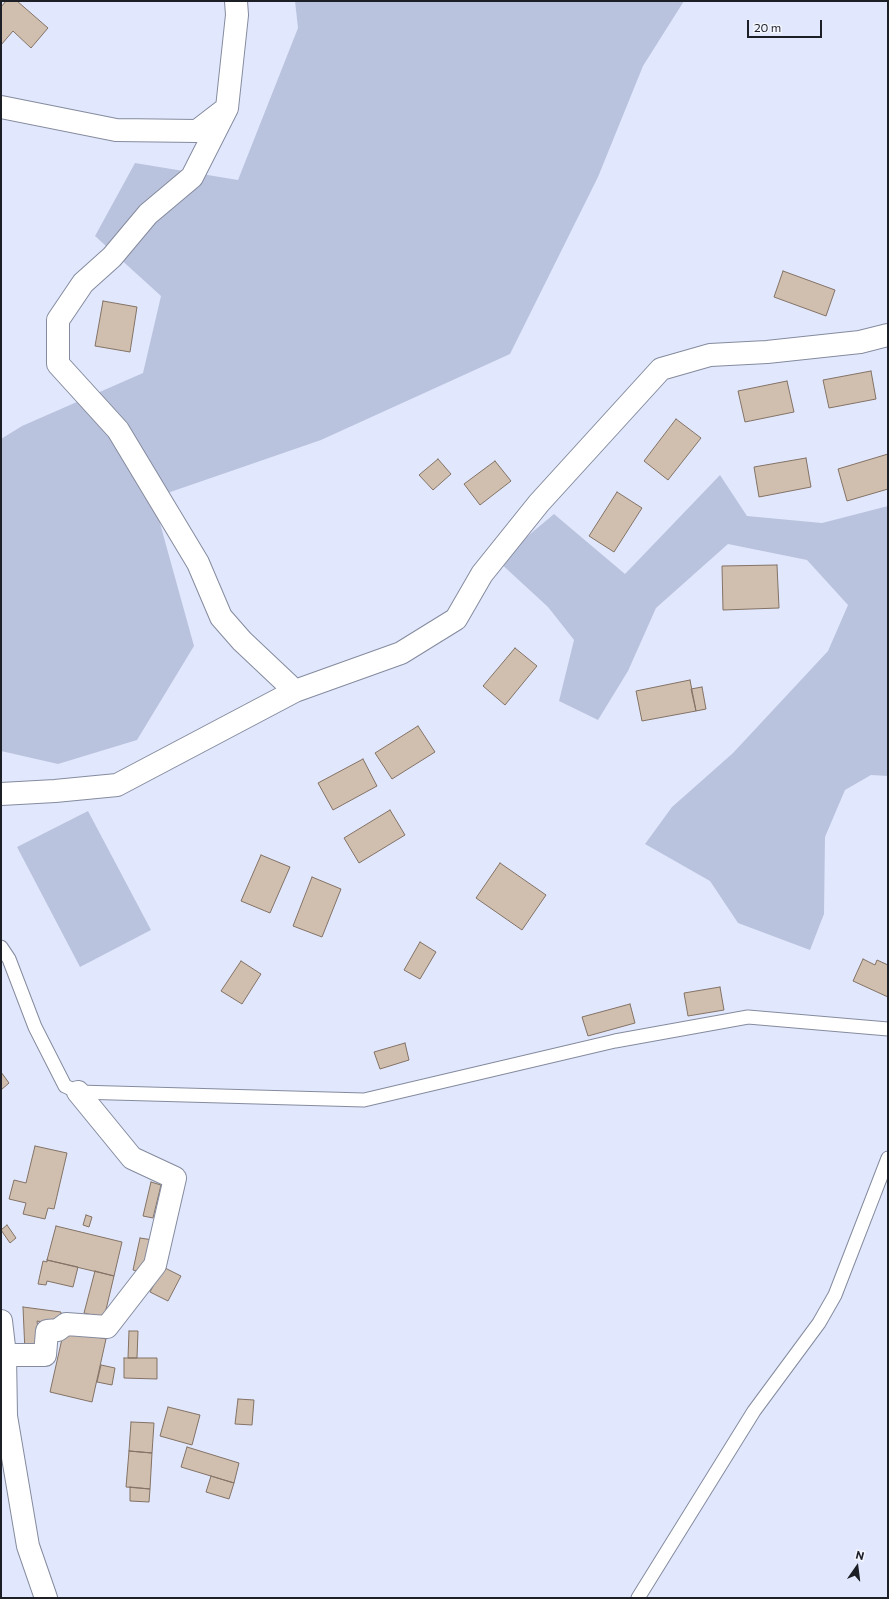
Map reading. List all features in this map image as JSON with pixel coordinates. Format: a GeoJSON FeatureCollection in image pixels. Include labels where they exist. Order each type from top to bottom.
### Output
{"type":"FeatureCollection","features":[{"type":"Feature","properties":{"kind":"street"},"geometry":{"type":"LineString","coordinates":[[236,1],[237,16],[227,108],[192,177],[148,214],[112,257],[83,283],[58,320],[58,364],[118,430],[198,563],[221,617],[242,641],[295,691]]}},
{"type":"Feature","properties":{"kind":"street"},"geometry":{"type":"LineString","coordinates":[[1,107],[116,130],[197,132],[227,108]]}},
{"type":"Feature","properties":{"kind":"street"},"geometry":{"type":"LineString","coordinates":[[1,794],[117,785],[295,691],[401,652],[456,619],[482,574],[539,504],[660,369],[710,355],[767,352],[860,342],[888,335]]}},
{"type":"Feature","properties":{"kind":"street"},"geometry":{"type":"LineString","coordinates":[[5,1355],[45,1355],[47,1331],[58,1330],[66,1324],[108,1327],[155,1265],[175,1178],[132,1158],[78,1092]]}},
{"type":"Feature","properties":{"kind":"street"},"geometry":{"type":"LineString","coordinates":[[1,1321],[5,1355],[6,1416],[28,1546],[46,1598]]}},
{"type":"Feature","properties":{"kind":"lane"},"geometry":{"type":"LineString","coordinates":[[1,947],[9,960],[35,1027],[65,1086],[78,1092],[364,1100],[615,1041],[748,1017],[888,1029]]}},
{"type":"Feature","properties":{"kind":"lane"},"geometry":{"type":"LineString","coordinates":[[638,1598],[754,1411],[819,1323],[835,1295],[888,1158]]}},
{"type":"Feature","properties":{"kind":"shaded area"},"geometry":{"type":"Polygon","coordinates":[[[295,1],[684,1],[643,66],[598,177],[510,354],[321,440],[153,498],[194,646],[137,740],[58,764],[1,751],[1,439],[22,426],[143,373],[161,296],[95,236],[135,163],[238,180],[298,28],[295,1]]]}},
{"type":"Feature","properties":{"kind":"shaded area"},"geometry":{"type":"Polygon","coordinates":[[[720,475],[747,516],[822,523],[888,506],[888,776],[871,775],[845,790],[825,837],[824,914],[810,950],[738,923],[710,881],[645,844],[672,807],[733,753],[828,651],[848,605],[807,560],[728,544],[656,608],[628,671],[598,720],[559,701],[574,640],[548,607],[498,561],[554,514],[625,574],[720,475]]]}},
{"type":"Feature","properties":{"kind":"shaded area"},"geometry":{"type":"Polygon","coordinates":[[[88,811],[151,930],[80,967],[17,847],[88,811]]]}},
{"type":"Feature","properties":{"kind":"building"},"geometry":{"type":"Polygon","coordinates":[[[6,1],[17,1],[48,28],[31,48],[13,31],[1,45],[1,7],[6,1]]]}},
{"type":"Feature","properties":{"kind":"building"},"geometry":{"type":"Polygon","coordinates":[[[783,271],[835,290],[826,316],[774,297],[783,271]]]}},
{"type":"Feature","properties":{"kind":"building"},"geometry":{"type":"Polygon","coordinates":[[[103,301],[137,307],[130,352],[95,346],[103,301]]]}},
{"type":"Feature","properties":{"kind":"building"},"geometry":{"type":"Polygon","coordinates":[[[871,371],[876,399],[829,408],[823,380],[871,371]]]}},
{"type":"Feature","properties":{"kind":"building"},"geometry":{"type":"Polygon","coordinates":[[[787,381],[794,412],[745,422],[738,391],[787,381]]]}},
{"type":"Feature","properties":{"kind":"building"},"geometry":{"type":"Polygon","coordinates":[[[676,419],[701,438],[668,480],[644,461],[676,419]]]}},
{"type":"Feature","properties":{"kind":"building"},"geometry":{"type":"Polygon","coordinates":[[[888,454],[888,489],[847,501],[838,469],[888,454]]]}},
{"type":"Feature","properties":{"kind":"building"},"geometry":{"type":"Polygon","coordinates":[[[806,458],[811,487],[759,497],[754,467],[806,458]]]}},
{"type":"Feature","properties":{"kind":"building"},"geometry":{"type":"Polygon","coordinates":[[[438,459],[451,474],[433,490],[419,475],[438,459]]]}},
{"type":"Feature","properties":{"kind":"building"},"geometry":{"type":"Polygon","coordinates":[[[495,461],[511,481],[480,505],[464,484],[495,461]]]}},
{"type":"Feature","properties":{"kind":"building"},"geometry":{"type":"Polygon","coordinates":[[[617,492],[642,508],[614,552],[589,536],[617,492]]]}},
{"type":"Feature","properties":{"kind":"building"},"geometry":{"type":"Polygon","coordinates":[[[777,565],[779,608],[723,610],[722,566],[777,565]]]}},
{"type":"Feature","properties":{"kind":"building"},"geometry":{"type":"Polygon","coordinates":[[[515,648],[537,666],[505,705],[483,686],[515,648]]]}},
{"type":"Feature","properties":{"kind":"building"},"geometry":{"type":"Polygon","coordinates":[[[690,680],[696,711],[642,721],[636,691],[690,680]]]}},
{"type":"Feature","properties":{"kind":"building"},"geometry":{"type":"Polygon","coordinates":[[[702,687],[706,709],[696,711],[691,689],[702,687]]]}},
{"type":"Feature","properties":{"kind":"building"},"geometry":{"type":"Polygon","coordinates":[[[418,726],[435,752],[392,779],[375,753],[418,726]]]}},
{"type":"Feature","properties":{"kind":"building"},"geometry":{"type":"Polygon","coordinates":[[[363,759],[377,786],[333,810],[318,783],[363,759]]]}},
{"type":"Feature","properties":{"kind":"building"},"geometry":{"type":"Polygon","coordinates":[[[390,810],[405,835],[359,863],[344,838],[390,810]]]}},
{"type":"Feature","properties":{"kind":"building"},"geometry":{"type":"Polygon","coordinates":[[[261,855],[290,867],[270,913],[241,901],[261,855]]]}},
{"type":"Feature","properties":{"kind":"building"},"geometry":{"type":"Polygon","coordinates":[[[500,863],[546,895],[522,930],[476,898],[500,863]]]}},
{"type":"Feature","properties":{"kind":"building"},"geometry":{"type":"Polygon","coordinates":[[[312,877],[341,889],[322,937],[293,926],[312,877]]]}},
{"type":"Feature","properties":{"kind":"building"},"geometry":{"type":"Polygon","coordinates":[[[420,942],[436,952],[420,979],[404,970],[420,942]]]}},
{"type":"Feature","properties":{"kind":"building"},"geometry":{"type":"Polygon","coordinates":[[[863,959],[875,965],[877,960],[888,965],[888,997],[853,981],[863,959]]]}},
{"type":"Feature","properties":{"kind":"building"},"geometry":{"type":"Polygon","coordinates":[[[241,961],[261,974],[242,1004],[221,991],[241,961]]]}},
{"type":"Feature","properties":{"kind":"building"},"geometry":{"type":"Polygon","coordinates":[[[720,987],[724,1010],[688,1016],[684,993],[720,987]]]}},
{"type":"Feature","properties":{"kind":"building"},"geometry":{"type":"Polygon","coordinates":[[[630,1004],[635,1023],[588,1036],[582,1017],[630,1004]]]}},
{"type":"Feature","properties":{"kind":"building"},"geometry":{"type":"Polygon","coordinates":[[[405,1043],[409,1060],[380,1069],[374,1052],[405,1043]]]}},
{"type":"Feature","properties":{"kind":"building"},"geometry":{"type":"Polygon","coordinates":[[[1,1072],[9,1083],[1,1090],[1,1072]]]}},
{"type":"Feature","properties":{"kind":"building"},"geometry":{"type":"Polygon","coordinates":[[[35,1146],[67,1153],[54,1209],[48,1208],[45,1219],[23,1214],[26,1203],[9,1199],[14,1180],[26,1183],[35,1146]]]}},
{"type":"Feature","properties":{"kind":"building"},"geometry":{"type":"Polygon","coordinates":[[[151,1182],[161,1185],[153,1218],[143,1216],[151,1182]]]}},
{"type":"Feature","properties":{"kind":"building"},"geometry":{"type":"Polygon","coordinates":[[[86,1215],[92,1217],[89,1227],[83,1225],[86,1215]]]}},
{"type":"Feature","properties":{"kind":"building"},"geometry":{"type":"Polygon","coordinates":[[[7,1225],[16,1238],[10,1243],[1,1230],[7,1225]]]}},
{"type":"Feature","properties":{"kind":"building"},"geometry":{"type":"Polygon","coordinates":[[[56,1226],[122,1242],[114,1276],[47,1260],[56,1226]]]}},
{"type":"Feature","properties":{"kind":"building"},"geometry":{"type":"Polygon","coordinates":[[[140,1238],[153,1240],[146,1273],[133,1270],[140,1238]]]}},
{"type":"Feature","properties":{"kind":"building"},"geometry":{"type":"Polygon","coordinates":[[[47,1260],[78,1267],[73,1287],[47,1281],[46,1285],[38,1284],[43,1261],[47,1262],[47,1260]]]}},
{"type":"Feature","properties":{"kind":"building"},"geometry":{"type":"Polygon","coordinates":[[[163,1267],[181,1276],[168,1301],[150,1292],[163,1267]]]}},
{"type":"Feature","properties":{"kind":"building"},"geometry":{"type":"Polygon","coordinates":[[[95,1271],[114,1276],[104,1318],[84,1313],[95,1271]]]}},
{"type":"Feature","properties":{"kind":"building"},"geometry":{"type":"Polygon","coordinates":[[[23,1307],[61,1312],[59,1325],[37,1321],[41,1351],[25,1352],[23,1307]]]}},
{"type":"Feature","properties":{"kind":"building"},"geometry":{"type":"Polygon","coordinates":[[[64,1330],[106,1339],[92,1402],[50,1392],[64,1330]]]}},
{"type":"Feature","properties":{"kind":"building"},"geometry":{"type":"Polygon","coordinates":[[[129,1331],[138,1331],[137,1358],[128,1358],[129,1331]]]}},
{"type":"Feature","properties":{"kind":"building"},"geometry":{"type":"Polygon","coordinates":[[[124,1358],[157,1358],[157,1379],[124,1378],[124,1358]]]}},
{"type":"Feature","properties":{"kind":"building"},"geometry":{"type":"Polygon","coordinates":[[[101,1365],[115,1368],[112,1385],[97,1382],[101,1365]]]}},
{"type":"Feature","properties":{"kind":"building"},"geometry":{"type":"Polygon","coordinates":[[[238,1399],[254,1400],[252,1425],[235,1424],[238,1399]]]}},
{"type":"Feature","properties":{"kind":"building"},"geometry":{"type":"Polygon","coordinates":[[[168,1407],[200,1415],[192,1445],[160,1436],[168,1407]]]}},
{"type":"Feature","properties":{"kind":"building"},"geometry":{"type":"Polygon","coordinates":[[[131,1422],[154,1423],[152,1453],[129,1451],[131,1422]]]}},
{"type":"Feature","properties":{"kind":"building"},"geometry":{"type":"Polygon","coordinates":[[[187,1447],[239,1463],[234,1483],[181,1467],[187,1447]]]}},
{"type":"Feature","properties":{"kind":"building"},"geometry":{"type":"Polygon","coordinates":[[[129,1451],[152,1453],[150,1489],[126,1487],[129,1451]]]}},
{"type":"Feature","properties":{"kind":"building"},"geometry":{"type":"Polygon","coordinates":[[[211,1476],[234,1483],[229,1499],[206,1492],[211,1476]]]}},
{"type":"Feature","properties":{"kind":"building"},"geometry":{"type":"Polygon","coordinates":[[[130,1487],[150,1489],[149,1502],[130,1501],[130,1487]]]}}]}
